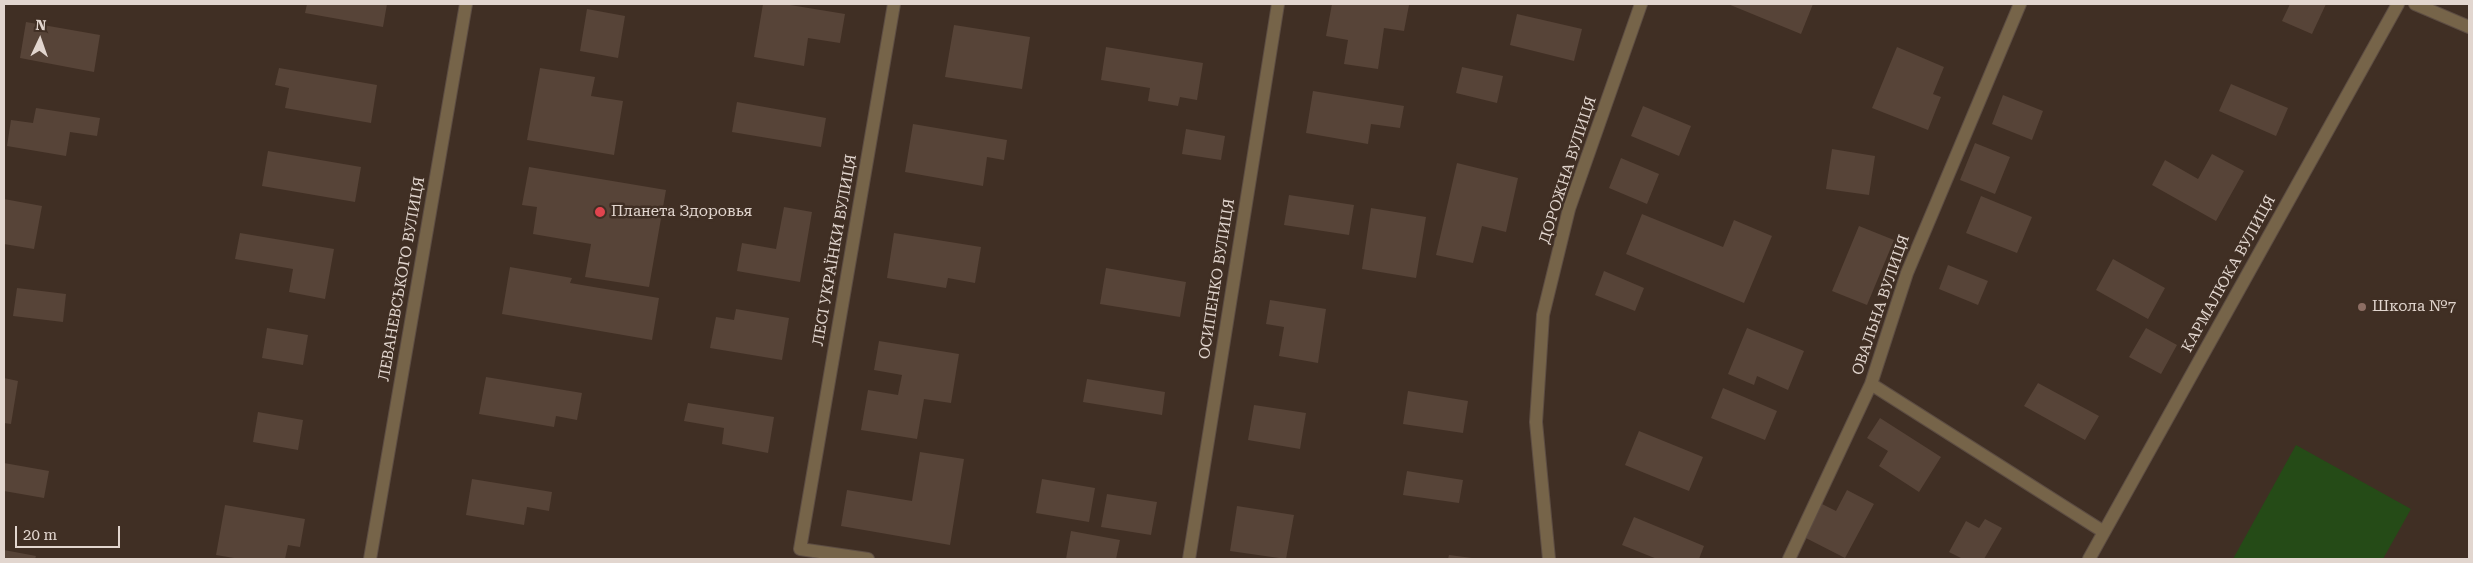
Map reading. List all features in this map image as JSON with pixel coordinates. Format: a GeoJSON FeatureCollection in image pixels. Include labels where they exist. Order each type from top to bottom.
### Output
{"type":"FeatureCollection","features":[{"type":"Feature","properties":{"kind":"street","name":"ЛЕВАНЕВСЬКОГО ВУЛИЦЯ"},"geometry":{"type":"LineString","coordinates":[[370,559],[466,4]]}},
{"type":"Feature","properties":{"kind":"street","name":"ЛЕСІ УКРАЇНКИ ВУЛИЦЯ"},"geometry":{"type":"LineString","coordinates":[[868,559],[800,549],[894,4]]}},
{"type":"Feature","properties":{"kind":"street","name":"ОСИПЕНКО ВУЛИЦЯ"},"geometry":{"type":"LineString","coordinates":[[1189,559],[1278,4]]}},
{"type":"Feature","properties":{"kind":"street","name":"ДОРОЖНА ВУЛИЦЯ"},"geometry":{"type":"LineString","coordinates":[[1549,559],[1536,422],[1543,314],[1569,209],[1641,4]]}},
{"type":"Feature","properties":{"kind":"street","name":"ОВАЛЬНА ВУЛИЦЯ"},"geometry":{"type":"LineString","coordinates":[[1789,559],[1871,384],[1907,273],[2020,4]]}},
{"type":"Feature","properties":{"kind":"street","name":"КАРМАЛЮКА ВУЛИЦЯ"},"geometry":{"type":"LineString","coordinates":[[2089,559],[2398,4]]}},
{"type":"Feature","properties":{"kind":"street"},"geometry":{"type":"LineString","coordinates":[[2416,4],[2469,27]]}},
{"type":"Feature","properties":{"kind":"street"},"geometry":{"type":"LineString","coordinates":[[1871,384],[2104,532]]}},
{"type":"Feature","properties":{"kind":"green space"},"geometry":{"type":"Polygon","coordinates":[[[2296,445],[2411,509],[2383,559],[2233,559],[2296,445]]]}},
{"type":"Feature","properties":{"kind":"building"},"geometry":{"type":"Polygon","coordinates":[[[307,4],[387,4],[383,27],[305,13],[307,4]]]}},
{"type":"Feature","properties":{"kind":"building"},"geometry":{"type":"Polygon","coordinates":[[[763,4],[784,4],[845,14],[840,43],[808,38],[804,66],[754,57],[763,4]]]}},
{"type":"Feature","properties":{"kind":"building"},"geometry":{"type":"Polygon","coordinates":[[[1332,4],[1409,5],[1404,31],[1384,28],[1378,69],[1344,64],[1348,40],[1326,36],[1332,4]]]}},
{"type":"Feature","properties":{"kind":"building"},"geometry":{"type":"Polygon","coordinates":[[[1728,4],[1813,4],[1801,34],[1728,4]]]}},
{"type":"Feature","properties":{"kind":"building"},"geometry":{"type":"Polygon","coordinates":[[[2290,4],[2326,4],[2312,34],[2282,21],[2290,4]]]}},
{"type":"Feature","properties":{"kind":"building"},"geometry":{"type":"Polygon","coordinates":[[[587,9],[625,16],[618,58],[580,51],[587,9]]]}},
{"type":"Feature","properties":{"kind":"building"},"geometry":{"type":"Polygon","coordinates":[[[1517,14],[1582,29],[1574,61],[1510,45],[1517,14]]]}},
{"type":"Feature","properties":{"kind":"building"},"geometry":{"type":"Polygon","coordinates":[[[26,22],[100,35],[94,72],[20,58],[26,22]]]}},
{"type":"Feature","properties":{"kind":"building"},"geometry":{"type":"Polygon","coordinates":[[[954,25],[1030,37],[1022,89],[945,77],[954,25]]]}},
{"type":"Feature","properties":{"kind":"building"},"geometry":{"type":"Polygon","coordinates":[[[1106,47],[1203,63],[1197,100],[1180,97],[1178,106],[1148,101],[1150,88],[1101,80],[1106,47]]]}},
{"type":"Feature","properties":{"kind":"building"},"geometry":{"type":"Polygon","coordinates":[[[1897,47],[1944,67],[1933,94],[1941,97],[1928,130],[1872,108],[1897,47]]]}},
{"type":"Feature","properties":{"kind":"building"},"geometry":{"type":"Polygon","coordinates":[[[1462,67],[1503,76],[1497,103],[1456,93],[1462,67]]]}},
{"type":"Feature","properties":{"kind":"building"},"geometry":{"type":"Polygon","coordinates":[[[279,68],[377,85],[371,123],[285,108],[289,88],[275,85],[279,68]]]}},
{"type":"Feature","properties":{"kind":"building"},"geometry":{"type":"Polygon","coordinates":[[[540,68],[595,77],[591,96],[623,101],[614,155],[527,140],[540,68]]]}},
{"type":"Feature","properties":{"kind":"building"},"geometry":{"type":"Polygon","coordinates":[[[2231,84],[2288,108],[2276,136],[2219,111],[2231,84]]]}},
{"type":"Feature","properties":{"kind":"building"},"geometry":{"type":"Polygon","coordinates":[[[1313,91],[1404,106],[1400,128],[1371,124],[1368,144],[1306,133],[1313,91]]]}},
{"type":"Feature","properties":{"kind":"building"},"geometry":{"type":"Polygon","coordinates":[[[2003,95],[2043,111],[2032,140],[1992,124],[2003,95]]]}},
{"type":"Feature","properties":{"kind":"building"},"geometry":{"type":"Polygon","coordinates":[[[737,102],[826,118],[821,147],[732,132],[737,102]]]}},
{"type":"Feature","properties":{"kind":"building"},"geometry":{"type":"Polygon","coordinates":[[[1643,106],[1691,126],[1679,156],[1631,136],[1643,106]]]}},
{"type":"Feature","properties":{"kind":"building"},"geometry":{"type":"Polygon","coordinates":[[[36,108],[100,118],[97,136],[70,132],[66,156],[7,146],[11,120],[33,123],[36,108]]]}},
{"type":"Feature","properties":{"kind":"building"},"geometry":{"type":"Polygon","coordinates":[[[913,124],[1007,140],[1004,160],[987,157],[983,186],[905,172],[913,124]]]}},
{"type":"Feature","properties":{"kind":"building"},"geometry":{"type":"Polygon","coordinates":[[[1186,129],[1225,136],[1221,160],[1182,154],[1186,129]]]}},
{"type":"Feature","properties":{"kind":"building"},"geometry":{"type":"Polygon","coordinates":[[[1975,143],[2010,157],[1995,194],[1960,180],[1975,143]]]}},
{"type":"Feature","properties":{"kind":"building"},"geometry":{"type":"Polygon","coordinates":[[[1832,149],[1875,156],[1869,195],[1826,189],[1832,149]]]}},
{"type":"Feature","properties":{"kind":"building"},"geometry":{"type":"Polygon","coordinates":[[[268,151],[361,167],[355,202],[262,186],[268,151]]]}},
{"type":"Feature","properties":{"kind":"building"},"geometry":{"type":"Polygon","coordinates":[[[2212,154],[2244,171],[2216,221],[2152,185],[2165,160],[2198,179],[2212,154]]]}},
{"type":"Feature","properties":{"kind":"building"},"geometry":{"type":"Polygon","coordinates":[[[1621,158],[1659,174],[1647,204],[1609,188],[1621,158]]]}},
{"type":"Feature","properties":{"kind":"building"},"geometry":{"type":"Polygon","coordinates":[[[1457,163],[1518,178],[1506,232],[1482,226],[1473,263],[1436,255],[1457,163]]]}},
{"type":"Feature","properties":{"kind":"building"},"geometry":{"type":"Polygon","coordinates":[[[529,167],[666,190],[649,287],[585,277],[591,244],[533,234],[537,207],[522,205],[529,167]]]}},
{"type":"Feature","properties":{"kind":"building"},"geometry":{"type":"Polygon","coordinates":[[[1289,195],[1354,205],[1349,235],[1284,225],[1289,195]]]}},
{"type":"Feature","properties":{"kind":"building"},"geometry":{"type":"Polygon","coordinates":[[[1981,196],[2032,217],[2017,253],[1966,233],[1981,196]]]}},
{"type":"Feature","properties":{"kind":"building"},"geometry":{"type":"Polygon","coordinates":[[[4,199],[42,206],[34,249],[4,244],[4,199]]]}},
{"type":"Feature","properties":{"kind":"building"},"geometry":{"type":"Polygon","coordinates":[[[784,207],[812,212],[800,282],[737,271],[742,243],[776,249],[784,207]]]}},
{"type":"Feature","properties":{"kind":"building"},"geometry":{"type":"Polygon","coordinates":[[[1371,208],[1426,217],[1416,278],[1362,269],[1371,208]]]}},
{"type":"Feature","properties":{"kind":"building"},"geometry":{"type":"Polygon","coordinates":[[[1642,214],[1723,247],[1734,220],[1772,236],[1744,303],[1626,254],[1642,214]]]}},
{"type":"Feature","properties":{"kind":"building"},"geometry":{"type":"Polygon","coordinates":[[[1859,226],[1894,240],[1867,305],[1832,291],[1859,226]]]}},
{"type":"Feature","properties":{"kind":"building"},"geometry":{"type":"Polygon","coordinates":[[[240,233],[334,249],[325,299],[289,292],[293,269],[235,259],[240,233]]]}},
{"type":"Feature","properties":{"kind":"building"},"geometry":{"type":"Polygon","coordinates":[[[894,233],[981,247],[975,283],[948,278],[946,288],[887,278],[894,233]]]}},
{"type":"Feature","properties":{"kind":"building"},"geometry":{"type":"Polygon","coordinates":[[[2113,259],[2165,288],[2148,319],[2096,290],[2113,259]]]}},
{"type":"Feature","properties":{"kind":"building"},"geometry":{"type":"Polygon","coordinates":[[[1948,265],[1988,281],[1978,305],[1939,289],[1948,265]]]}},
{"type":"Feature","properties":{"kind":"building"},"geometry":{"type":"Polygon","coordinates":[[[510,267],[572,278],[570,283],[659,298],[652,340],[502,314],[510,267]]]}},
{"type":"Feature","properties":{"kind":"building"},"geometry":{"type":"Polygon","coordinates":[[[1106,268],[1186,282],[1180,317],[1100,304],[1106,268]]]}},
{"type":"Feature","properties":{"kind":"building"},"geometry":{"type":"Polygon","coordinates":[[[1604,271],[1644,288],[1635,311],[1595,295],[1604,271]]]}},
{"type":"Feature","properties":{"kind":"building"},"geometry":{"type":"Polygon","coordinates":[[[17,288],[66,294],[63,322],[13,316],[17,288]]]}},
{"type":"Feature","properties":{"kind":"building"},"geometry":{"type":"Polygon","coordinates":[[[1270,300],[1326,309],[1318,363],[1279,356],[1284,327],[1266,324],[1270,300]]]}},
{"type":"Feature","properties":{"kind":"building"},"geometry":{"type":"Polygon","coordinates":[[[736,309],[789,318],[782,360],[710,348],[716,317],[734,320],[736,309]]]}},
{"type":"Feature","properties":{"kind":"building"},"geometry":{"type":"Polygon","coordinates":[[[267,328],[308,335],[303,365],[262,358],[267,328]]]}},
{"type":"Feature","properties":{"kind":"building"},"geometry":{"type":"Polygon","coordinates":[[[1747,328],[1804,351],[1788,390],[1757,376],[1754,385],[1728,374],[1747,328]]]}},
{"type":"Feature","properties":{"kind":"building"},"geometry":{"type":"Polygon","coordinates":[[[2146,328],[2177,345],[2161,374],[2129,357],[2146,328]]]}},
{"type":"Feature","properties":{"kind":"building"},"geometry":{"type":"Polygon","coordinates":[[[879,341],[959,354],[951,403],[924,399],[917,439],[861,430],[868,390],[898,395],[902,375],[874,370],[879,341]]]}},
{"type":"Feature","properties":{"kind":"building"},"geometry":{"type":"Polygon","coordinates":[[[486,377],[582,393],[577,420],[556,416],[554,427],[479,414],[486,377]]]}},
{"type":"Feature","properties":{"kind":"building"},"geometry":{"type":"Polygon","coordinates":[[[4,378],[18,381],[11,424],[4,423],[4,378]]]}},
{"type":"Feature","properties":{"kind":"building"},"geometry":{"type":"Polygon","coordinates":[[[1087,379],[1165,392],[1162,415],[1083,402],[1087,379]]]}},
{"type":"Feature","properties":{"kind":"building"},"geometry":{"type":"Polygon","coordinates":[[[2038,383],[2099,416],[2085,440],[2024,406],[2038,383]]]}},
{"type":"Feature","properties":{"kind":"building"},"geometry":{"type":"Polygon","coordinates":[[[1723,388],[1777,411],[1765,440],[1711,418],[1723,388]]]}},
{"type":"Feature","properties":{"kind":"building"},"geometry":{"type":"Polygon","coordinates":[[[1408,391],[1468,401],[1463,433],[1403,424],[1408,391]]]}},
{"type":"Feature","properties":{"kind":"building"},"geometry":{"type":"Polygon","coordinates":[[[688,403],[774,417],[768,453],[722,444],[724,428],[684,421],[688,403]]]}},
{"type":"Feature","properties":{"kind":"building"},"geometry":{"type":"Polygon","coordinates":[[[1254,405],[1306,413],[1300,449],[1248,440],[1254,405]]]}},
{"type":"Feature","properties":{"kind":"building"},"geometry":{"type":"Polygon","coordinates":[[[258,412],[303,420],[298,450],[253,442],[258,412]]]}},
{"type":"Feature","properties":{"kind":"building"},"geometry":{"type":"Polygon","coordinates":[[[1880,418],[1941,457],[1919,492],[1879,466],[1888,451],[1867,438],[1880,418]]]}},
{"type":"Feature","properties":{"kind":"building"},"geometry":{"type":"Polygon","coordinates":[[[1639,431],[1703,457],[1689,491],[1625,465],[1639,431]]]}},
{"type":"Feature","properties":{"kind":"building"},"geometry":{"type":"Polygon","coordinates":[[[920,452],[964,459],[950,545],[841,526],[847,490],[912,501],[920,452]]]}},
{"type":"Feature","properties":{"kind":"building"},"geometry":{"type":"Polygon","coordinates":[[[4,463],[49,471],[44,498],[4,491],[4,463]]]}},
{"type":"Feature","properties":{"kind":"building"},"geometry":{"type":"Polygon","coordinates":[[[1407,471],[1463,480],[1459,503],[1403,495],[1407,471]]]}},
{"type":"Feature","properties":{"kind":"building"},"geometry":{"type":"Polygon","coordinates":[[[472,479],[552,492],[549,511],[527,507],[524,525],[466,515],[472,479]]]}},
{"type":"Feature","properties":{"kind":"building"},"geometry":{"type":"Polygon","coordinates":[[[1042,479],[1095,488],[1089,522],[1036,513],[1042,479]]]}},
{"type":"Feature","properties":{"kind":"building"},"geometry":{"type":"Polygon","coordinates":[[[1847,490],[1874,504],[1845,558],[1800,535],[1818,502],[1836,511],[1847,490]]]}},
{"type":"Feature","properties":{"kind":"building"},"geometry":{"type":"Polygon","coordinates":[[[1107,494],[1157,502],[1151,535],[1101,527],[1107,494]]]}},
{"type":"Feature","properties":{"kind":"building"},"geometry":{"type":"Polygon","coordinates":[[[225,505],[305,519],[300,547],[288,545],[285,559],[240,559],[216,555],[225,505]]]}},
{"type":"Feature","properties":{"kind":"building"},"geometry":{"type":"Polygon","coordinates":[[[1237,506],[1294,515],[1286,559],[1230,551],[1237,506]]]}},
{"type":"Feature","properties":{"kind":"building"},"geometry":{"type":"Polygon","coordinates":[[[1634,517],[1704,546],[1699,559],[1657,559],[1622,545],[1634,517]]]}},
{"type":"Feature","properties":{"kind":"building"},"geometry":{"type":"Polygon","coordinates":[[[1985,519],[2002,528],[1984,559],[1963,559],[1949,552],[1966,521],[1979,528],[1985,519]]]}},
{"type":"Feature","properties":{"kind":"building"},"geometry":{"type":"Polygon","coordinates":[[[1071,531],[1120,540],[1116,559],[1066,559],[1071,531]]]}},
{"type":"Feature","properties":{"kind":"building"},"geometry":{"type":"Polygon","coordinates":[[[4,550],[36,556],[35,559],[4,559],[4,550]]]}},
{"type":"Feature","properties":{"kind":"building"},"geometry":{"type":"Polygon","coordinates":[[[1449,555],[1472,558],[1472,559],[1448,559],[1449,555]]]}},
{"type":"Feature","properties":{"kind":"place","name":"Планета Здоровья"},"geometry":{"type":"Point","coordinates":[600,212]}},
{"type":"Feature","properties":{"kind":"place","name":"Школа №7"},"geometry":{"type":"Point","coordinates":[2362,307]}}]}
